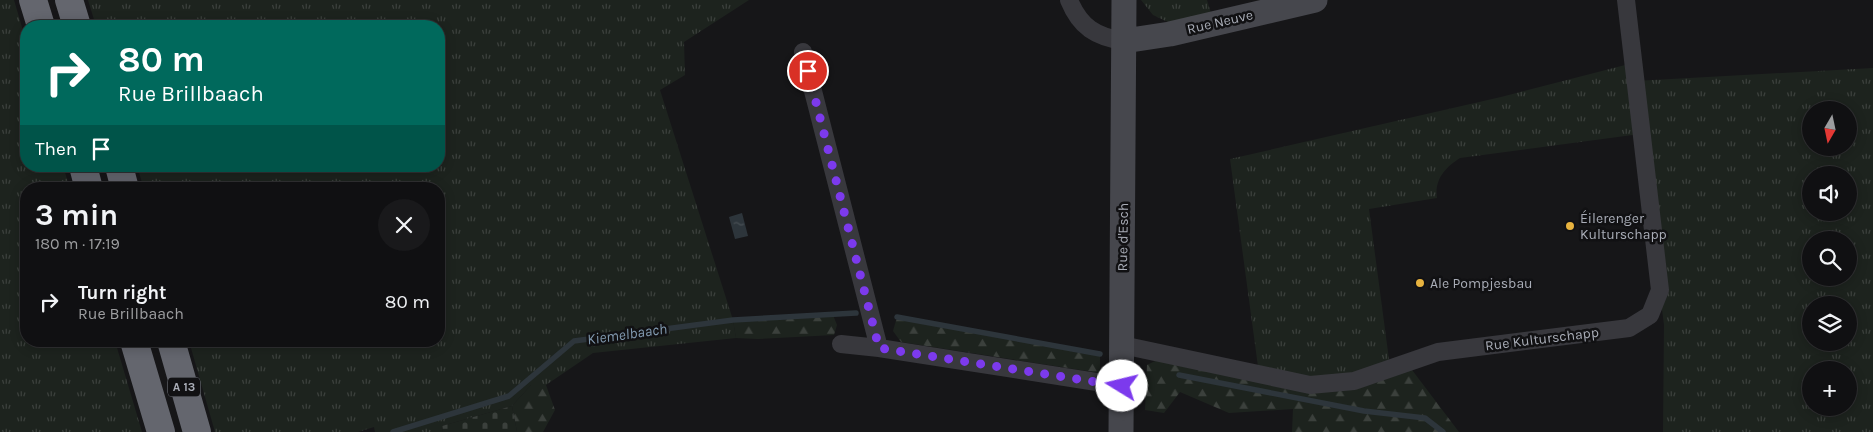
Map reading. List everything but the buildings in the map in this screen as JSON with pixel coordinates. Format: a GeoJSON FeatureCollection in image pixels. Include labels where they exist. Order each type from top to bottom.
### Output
{"type":"FeatureCollection","features":[{"type":"Feature","properties":{"kind":"highway"},"geometry":{"type":"LineString","coordinates":[[33,0],[39,20]]}},
{"type":"Feature","properties":{"kind":"highway"},"geometry":{"type":"LineString","coordinates":[[69,0],[75,20]]}},
{"type":"Feature","properties":{"kind":"highway","name":"A 13"},"geometry":{"type":"LineString","coordinates":[[136,347],[161,432]]}},
{"type":"Feature","properties":{"kind":"highway","name":"A 13"},"geometry":{"type":"LineString","coordinates":[[172,347],[198,432]]}},
{"type":"Feature","properties":{"kind":"main road","name":"Rue d'Esch"},"geometry":{"type":"LineString","coordinates":[[1122,432],[1124,0]]}},
{"type":"Feature","properties":{"kind":"main road","name":"Rue Neuve"},"geometry":{"type":"LineString","coordinates":[[1124,42],[1170,34],[1315,0]]}},
{"type":"Feature","properties":{"kind":"street"},"geometry":{"type":"LineString","coordinates":[[1069,0],[1076,18],[1102,38],[1124,42]]}},
{"type":"Feature","properties":{"kind":"street","name":"Rue Kulturschapp"},"geometry":{"type":"LineString","coordinates":[[1122,345],[1310,386],[1354,381],[1438,352],[1629,328],[1650,315],[1660,290],[1626,0]]}},
{"type":"Feature","properties":{"kind":"street"},"geometry":{"type":"LineString","coordinates":[[803,52],[879,348]]}},
{"type":"Feature","properties":{"kind":"street"},"geometry":{"type":"LineString","coordinates":[[841,344],[879,348],[1122,386]]}},
{"type":"Feature","properties":{"kind":"green space"},"geometry":{"type":"Polygon","coordinates":[[[0,0],[14,0],[20,20],[20,172],[65,172],[68,182],[20,182],[20,347],[117,347],[142,432],[0,432],[0,0]]]}},
{"type":"Feature","properties":{"kind":"green space"},"geometry":{"type":"Polygon","coordinates":[[[88,0],[749,0],[684,42],[685,75],[660,90],[733,320],[736,338],[593,353],[546,385],[531,385],[512,406],[442,426],[443,432],[375,432],[374,427],[358,432],[215,432],[191,347],[445,347],[445,182],[142,182],[139,172],[445,172],[445,20],[94,20],[88,0]]]}},
{"type":"Feature","properties":{"kind":"green space"},"geometry":{"type":"Polygon","coordinates":[[[1141,0],[1207,0],[1211,13],[1172,24],[1153,15],[1141,0]]]}},
{"type":"Feature","properties":{"kind":"green space"},"geometry":{"type":"Polygon","coordinates":[[[1633,63],[1635,81],[1873,68],[1873,432],[1663,432],[1664,325],[1640,134],[1460,158],[1450,165],[1439,179],[1437,198],[1369,209],[1390,367],[1354,381],[1259,374],[1230,159],[1501,97],[1633,63]]]}},
{"type":"Feature","properties":{"kind":"green space"},"geometry":{"type":"Polygon","coordinates":[[[833,315],[837,325],[834,335],[758,339],[736,338],[733,320],[833,315]]]}},
{"type":"Feature","properties":{"kind":"green space"},"geometry":{"type":"Polygon","coordinates":[[[897,317],[1100,354],[1100,373],[901,342],[893,331],[897,317]]]}},
{"type":"Feature","properties":{"kind":"green space"},"geometry":{"type":"Polygon","coordinates":[[[1167,355],[1310,385],[1406,362],[1459,432],[1292,432],[1293,409],[1229,413],[1180,392],[1164,413],[1145,410],[1147,365],[1167,355]]]}},
{"type":"Feature","properties":{"kind":"green space"},"geometry":{"type":"Polygon","coordinates":[[[531,385],[546,385],[555,410],[543,432],[517,432],[512,406],[531,385]]]}},
{"type":"Feature","properties":{"kind":"green space"},"geometry":{"type":"Polygon","coordinates":[[[512,406],[517,432],[443,432],[442,426],[512,406]]]}},
{"type":"Feature","properties":{"kind":"water"},"geometry":{"type":"Polygon","coordinates":[[[742,213],[748,236],[735,239],[729,217],[742,213]]]}},
{"type":"Feature","properties":{"kind":"waterway","name":"Kiemelbaach"},"geometry":{"type":"LineString","coordinates":[[393,432],[509,396],[574,341],[733,320],[856,313]]}},
{"type":"Feature","properties":{"kind":"waterway"},"geometry":{"type":"LineString","coordinates":[[897,317],[1100,354]]}},
{"type":"Feature","properties":{"kind":"waterway"},"geometry":{"type":"LineString","coordinates":[[1179,375],[1364,411],[1425,418],[1443,432]]}},
{"type":"Feature","properties":{"kind":"place","name":"Éilerenger Kulturschapp"},"geometry":{"type":"Point","coordinates":[1570,226]}},
{"type":"Feature","properties":{"kind":"place","name":"Ale Pompjesbau"},"geometry":{"type":"Point","coordinates":[1420,283]}},
{"type":"Feature","properties":{"kind":"route"},"geometry":{"type":"LineString","coordinates":[[808,71],[879,348],[1122,386]]}}]}
